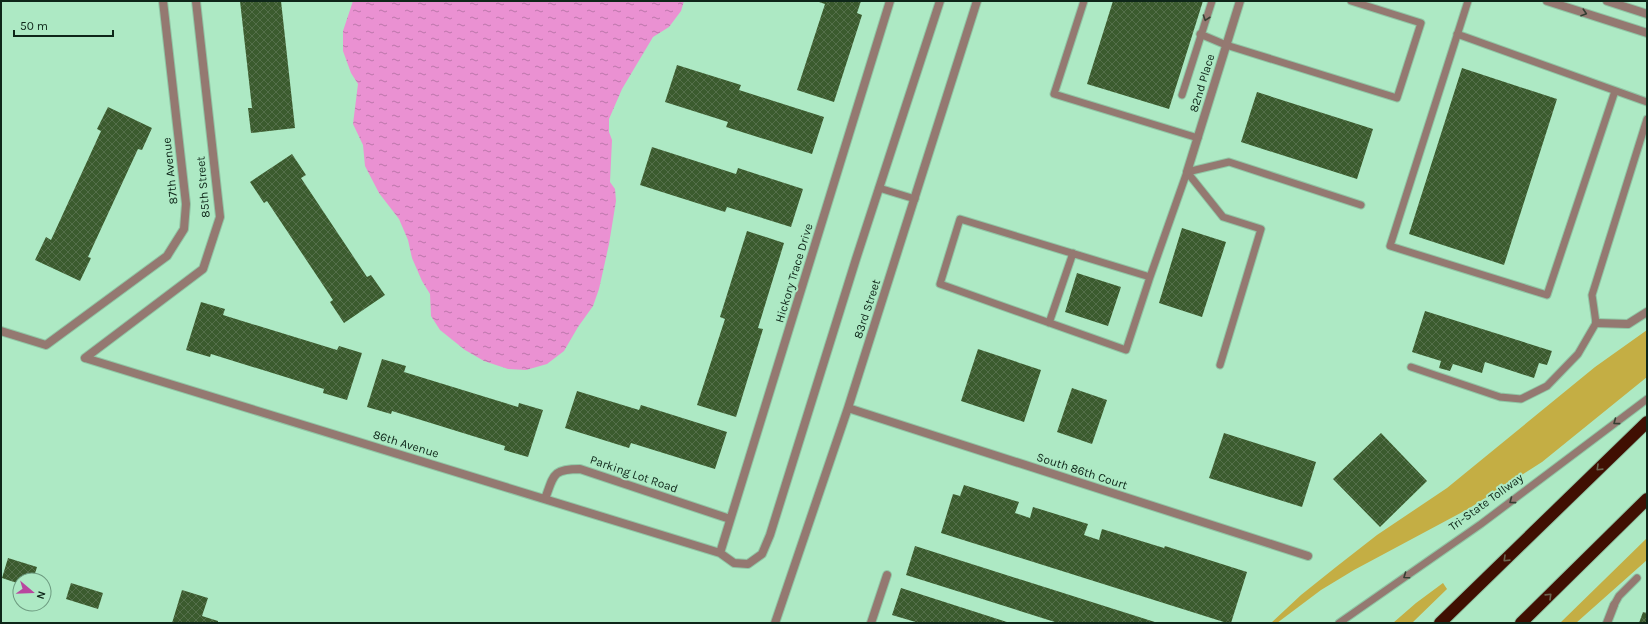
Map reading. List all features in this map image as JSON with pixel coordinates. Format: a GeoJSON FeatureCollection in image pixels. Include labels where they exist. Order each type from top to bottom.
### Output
{"type":"FeatureCollection","features":[{"type":"Feature","properties":{"kind":"highway"},"geometry":{"type":"LineString","coordinates":[[1440,623],[1647,422]]}},
{"type":"Feature","properties":{"kind":"highway"},"geometry":{"type":"LineString","coordinates":[[1521,623],[1647,499]]}},
{"type":"Feature","properties":{"kind":"street","name":"87th Avenue"},"geometry":{"type":"LineString","coordinates":[[1,331],[46,345],[167,256],[184,229],[186,204],[163,1]]}},
{"type":"Feature","properties":{"kind":"street","name":"85th Street"},"geometry":{"type":"LineString","coordinates":[[85,358],[203,268],[220,217],[196,1]]}},
{"type":"Feature","properties":{"kind":"street","name":"Hickory Trace Drive"},"geometry":{"type":"LineString","coordinates":[[720,553],[890,1]]}},
{"type":"Feature","properties":{"kind":"street","name":"86th Avenue"},"geometry":{"type":"LineString","coordinates":[[85,358],[720,553],[734,563],[748,564],[762,554],[940,1]]}},
{"type":"Feature","properties":{"kind":"street","name":"83rd Street"},"geometry":{"type":"LineString","coordinates":[[775,623],[848,408],[977,1]]}},
{"type":"Feature","properties":{"kind":"street","name":"82nd Place"},"geometry":{"type":"LineString","coordinates":[[1187,172],[1240,1]]}},
{"type":"Feature","properties":{"kind":"street"},"geometry":{"type":"LineString","coordinates":[[1547,1],[1647,32]]}},
{"type":"Feature","properties":{"kind":"street"},"geometry":{"type":"LineString","coordinates":[[1607,1],[1647,14]]}},
{"type":"Feature","properties":{"kind":"street"},"geometry":{"type":"LineString","coordinates":[[1596,323],[1628,324],[1647,312]]}},
{"type":"Feature","properties":{"kind":"street","name":"South 86th Court"},"geometry":{"type":"LineString","coordinates":[[848,408],[1308,556]]}},
{"type":"Feature","properties":{"kind":"street","name":"Parking Lot Road"},"geometry":{"type":"LineString","coordinates":[[545,499],[554,476],[564,469],[580,468],[730,519]]}},
{"type":"Feature","properties":{"kind":"street"},"geometry":{"type":"LineString","coordinates":[[871,623],[887,575]]}},
{"type":"Feature","properties":{"kind":"street"},"geometry":{"type":"LineString","coordinates":[[1607,623],[1614,605]]}},
{"type":"Feature","properties":{"kind":"lane"},"geometry":{"type":"LineString","coordinates":[[1084,1],[1054,94],[1198,138]]}},
{"type":"Feature","properties":{"kind":"lane"},"geometry":{"type":"LineString","coordinates":[[1182,95],[1200,34],[1212,1]]}},
{"type":"Feature","properties":{"kind":"lane"},"geometry":{"type":"LineString","coordinates":[[1200,34],[1226,45],[1397,98],[1421,23],[1351,1]]}},
{"type":"Feature","properties":{"kind":"lane"},"geometry":{"type":"LineString","coordinates":[[1468,1],[1390,246],[1547,295],[1615,91]]}},
{"type":"Feature","properties":{"kind":"lane"},"geometry":{"type":"LineString","coordinates":[[1457,34],[1647,102]]}},
{"type":"Feature","properties":{"kind":"lane"},"geometry":{"type":"LineString","coordinates":[[1411,367],[1500,397],[1521,399],[1546,386],[1578,354],[1596,323],[1592,295],[1647,119]]}},
{"type":"Feature","properties":{"kind":"lane"},"geometry":{"type":"LineString","coordinates":[[1187,172],[1229,162],[1361,205]]}},
{"type":"Feature","properties":{"kind":"lane"},"geometry":{"type":"LineString","coordinates":[[1150,277],[960,219],[940,284],[1126,350],[1187,172]]}},
{"type":"Feature","properties":{"kind":"lane"},"geometry":{"type":"LineString","coordinates":[[1187,172],[1223,217],[1261,229],[1220,365]]}},
{"type":"Feature","properties":{"kind":"lane"},"geometry":{"type":"LineString","coordinates":[[879,188],[915,199]]}},
{"type":"Feature","properties":{"kind":"lane"},"geometry":{"type":"LineString","coordinates":[[1049,323],[1073,253]]}},
{"type":"Feature","properties":{"kind":"lane","name":"Tri-State Tollway"},"geometry":{"type":"LineString","coordinates":[[1339,623],[1481,524],[1647,399]]}},
{"type":"Feature","properties":{"kind":"lane"},"geometry":{"type":"LineString","coordinates":[[1614,605],[1619,596],[1637,578]]}},
{"type":"Feature","properties":{"kind":"shaded area"},"geometry":{"type":"Polygon","coordinates":[[[1647,330],[1647,377],[1542,462],[1468,509],[1354,570],[1321,590],[1277,623],[1271,623],[1301,595],[1377,535],[1447,488],[1595,367],[1647,330]]]}},
{"type":"Feature","properties":{"kind":"shaded area"},"geometry":{"type":"Polygon","coordinates":[[[1647,538],[1647,560],[1576,623],[1560,623],[1647,538]]]}},
{"type":"Feature","properties":{"kind":"shaded area"},"geometry":{"type":"Polygon","coordinates":[[[1443,583],[1447,589],[1412,623],[1393,623],[1416,603],[1443,583]]]}},
{"type":"Feature","properties":{"kind":"water"},"geometry":{"type":"Polygon","coordinates":[[[353,1],[684,1],[681,11],[669,27],[653,37],[622,89],[609,119],[609,132],[612,140],[610,182],[615,189],[616,201],[609,244],[599,289],[593,306],[578,327],[564,351],[547,364],[526,370],[508,369],[484,361],[465,350],[440,330],[431,316],[430,294],[422,281],[412,258],[408,240],[399,219],[379,193],[365,166],[363,145],[353,124],[358,84],[351,73],[343,51],[343,31],[353,1]]]}},
{"type":"Feature","properties":{"kind":"building"},"geometry":{"type":"Polygon","coordinates":[[[240,1],[281,1],[295,128],[251,133],[248,108],[252,108],[240,1]]]}},
{"type":"Feature","properties":{"kind":"building"},"geometry":{"type":"Polygon","coordinates":[[[861,1],[857,13],[862,15],[834,102],[797,90],[825,4],[819,2],[861,1]]]}},
{"type":"Feature","properties":{"kind":"building"},"geometry":{"type":"Polygon","coordinates":[[[1113,1],[1203,1],[1169,109],[1087,84],[1113,1]]]}},
{"type":"Feature","properties":{"kind":"building"},"geometry":{"type":"Polygon","coordinates":[[[677,65],[741,85],[739,90],[824,117],[812,154],[726,127],[728,122],[665,102],[677,65]]]}},
{"type":"Feature","properties":{"kind":"building"},"geometry":{"type":"Polygon","coordinates":[[[1462,68],[1557,99],[1504,265],[1409,234],[1462,68]]]}},
{"type":"Feature","properties":{"kind":"building"},"geometry":{"type":"Polygon","coordinates":[[[1257,92],[1373,129],[1357,179],[1241,142],[1257,92]]]}},
{"type":"Feature","properties":{"kind":"building"},"geometry":{"type":"Polygon","coordinates":[[[108,107],[152,128],[142,150],[138,149],[88,257],[91,258],[80,281],[35,260],[46,237],[51,240],[101,131],[97,129],[108,107]]]}},
{"type":"Feature","properties":{"kind":"building"},"geometry":{"type":"Polygon","coordinates":[[[652,147],[736,174],[738,168],[803,189],[791,227],[727,207],[725,212],[640,185],[652,147]]]}},
{"type":"Feature","properties":{"kind":"building"},"geometry":{"type":"Polygon","coordinates":[[[292,154],[306,175],[301,178],[367,277],[371,275],[385,295],[344,323],[330,302],[333,300],[267,201],[264,203],[250,182],[292,154]]]}},
{"type":"Feature","properties":{"kind":"building"},"geometry":{"type":"Polygon","coordinates":[[[1182,228],[1226,242],[1202,317],[1159,303],[1182,228]]]}},
{"type":"Feature","properties":{"kind":"building"},"geometry":{"type":"Polygon","coordinates":[[[747,231],[784,243],[758,328],[763,329],[736,417],[697,405],[725,319],[720,317],[747,231]]]}},
{"type":"Feature","properties":{"kind":"building"},"geometry":{"type":"Polygon","coordinates":[[[1077,273],[1121,287],[1108,326],[1065,312],[1077,273]]]}},
{"type":"Feature","properties":{"kind":"building"},"geometry":{"type":"Polygon","coordinates":[[[201,302],[225,309],[223,315],[337,350],[339,346],[362,353],[347,400],[323,393],[324,389],[211,354],[210,357],[186,350],[201,302]]]}},
{"type":"Feature","properties":{"kind":"building"},"geometry":{"type":"Polygon","coordinates":[[[1425,311],[1552,351],[1547,365],[1539,363],[1534,378],[1485,362],[1482,373],[1453,364],[1450,371],[1439,368],[1441,361],[1412,352],[1425,311]]]}},
{"type":"Feature","properties":{"kind":"building"},"geometry":{"type":"Polygon","coordinates":[[[978,349],[1041,370],[1024,422],[961,401],[978,349]]]}},
{"type":"Feature","properties":{"kind":"building"},"geometry":{"type":"Polygon","coordinates":[[[382,359],[406,366],[404,372],[518,407],[519,403],[543,410],[528,457],[504,450],[505,446],[392,411],[391,414],[367,407],[382,359]]]}},
{"type":"Feature","properties":{"kind":"building"},"geometry":{"type":"Polygon","coordinates":[[[1072,388],[1107,400],[1092,444],[1057,432],[1072,388]]]}},
{"type":"Feature","properties":{"kind":"building"},"geometry":{"type":"Polygon","coordinates":[[[577,391],[639,410],[641,405],[727,432],[715,469],[631,443],[629,448],[565,428],[577,391]]]}},
{"type":"Feature","properties":{"kind":"building"},"geometry":{"type":"Polygon","coordinates":[[[1224,433],[1316,462],[1302,507],[1209,478],[1224,433]]]}},
{"type":"Feature","properties":{"kind":"building"},"geometry":{"type":"Polygon","coordinates":[[[1381,433],[1427,481],[1380,527],[1333,479],[1381,433]]]}},
{"type":"Feature","properties":{"kind":"building"},"geometry":{"type":"Polygon","coordinates":[[[964,485],[1019,502],[1015,513],[1030,518],[1033,507],[1088,524],[1084,535],[1099,540],[1102,529],[1164,548],[1165,546],[1247,572],[1231,623],[941,533],[953,494],[960,496],[964,485]]]}},
{"type":"Feature","properties":{"kind":"building"},"geometry":{"type":"Polygon","coordinates":[[[915,546],[1158,623],[1058,623],[906,575],[915,546]]]}},
{"type":"Feature","properties":{"kind":"building"},"geometry":{"type":"Polygon","coordinates":[[[8,558],[37,567],[35,572],[12,572],[12,581],[2,578],[8,558]]]}},
{"type":"Feature","properties":{"kind":"building"},"geometry":{"type":"Polygon","coordinates":[[[71,583],[103,593],[98,609],[66,599],[71,583]]]}},
{"type":"Feature","properties":{"kind":"building"},"geometry":{"type":"Polygon","coordinates":[[[901,588],[1010,623],[919,623],[892,615],[901,588]]]}},
{"type":"Feature","properties":{"kind":"building"},"geometry":{"type":"Polygon","coordinates":[[[182,590],[208,598],[202,616],[218,621],[218,623],[172,623],[182,590]]]}},
{"type":"Feature","properties":{"kind":"building"},"geometry":{"type":"Polygon","coordinates":[[[1643,612],[1647,613],[1647,623],[1639,623],[1643,612]]]}}]}
